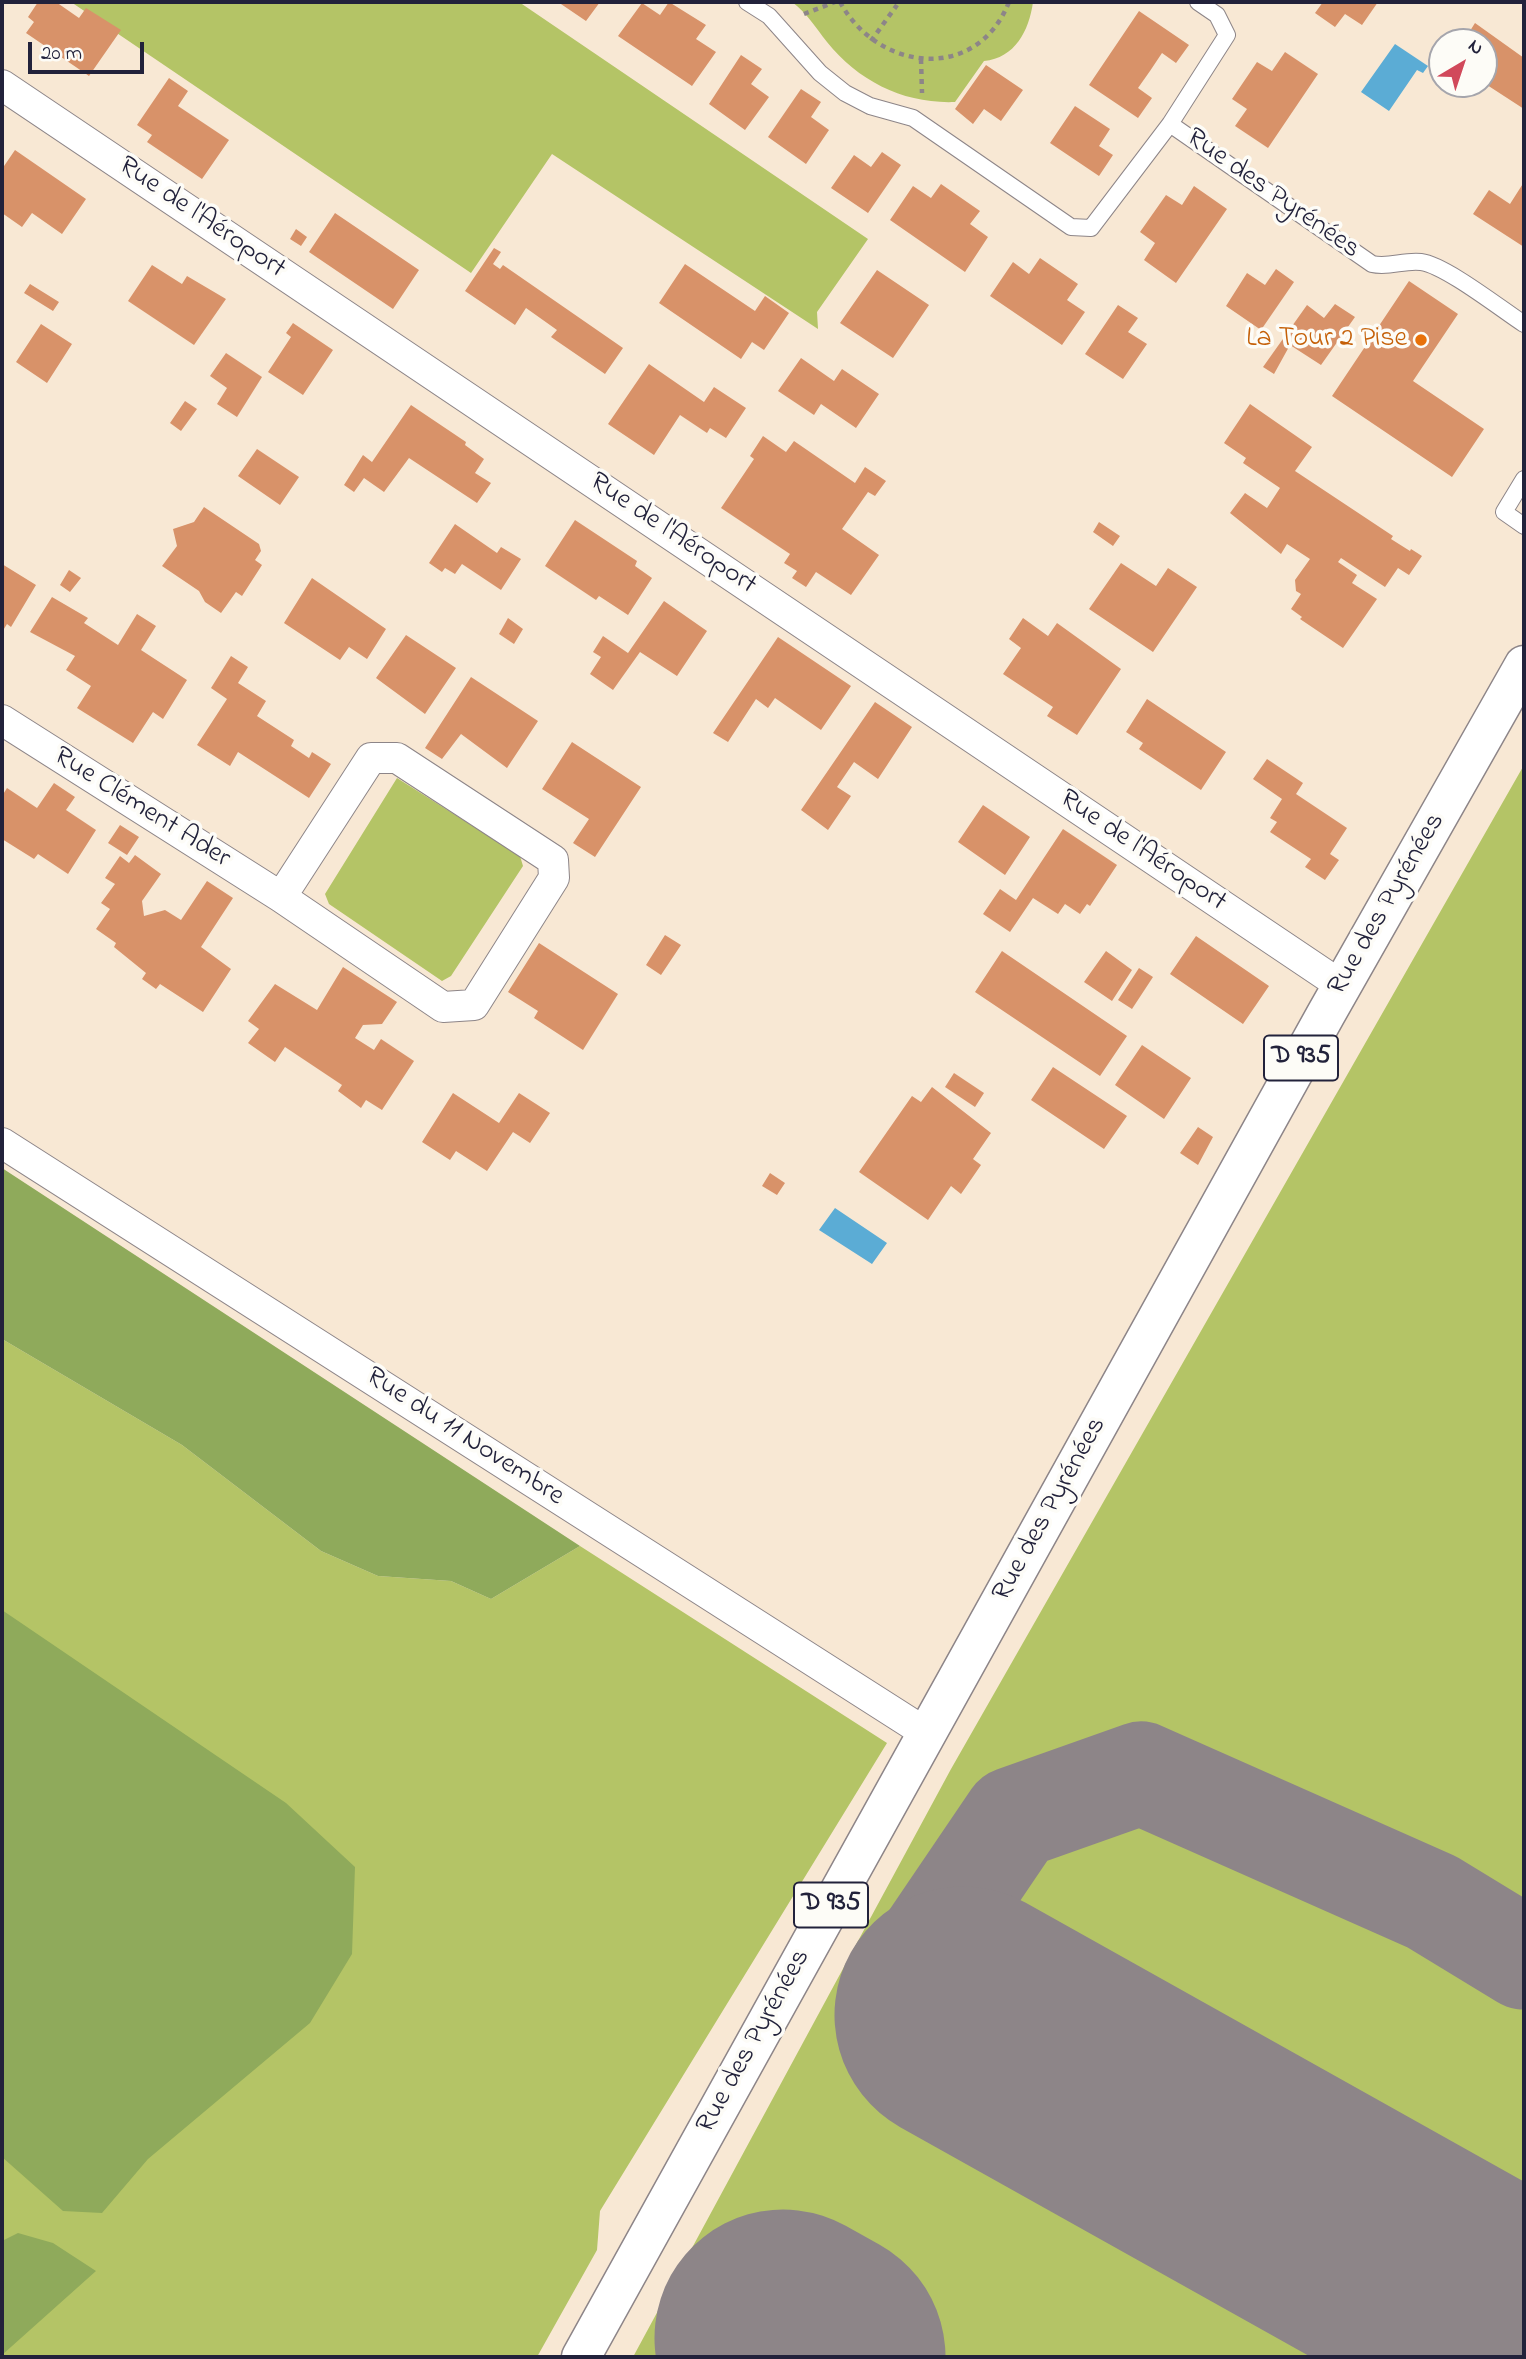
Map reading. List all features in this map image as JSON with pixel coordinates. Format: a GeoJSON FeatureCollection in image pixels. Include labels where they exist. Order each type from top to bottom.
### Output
{"type":"FeatureCollection","features":[{"type":"Feature","properties":{"kind":"main road","name":"Rue des Pyrénées"},"geometry":{"type":"LineString","coordinates":[[581,2357],[1342,986],[1524,665]]}},
{"type":"Feature","properties":{"kind":"street","name":"Rue de l'Aéroport"},"geometry":{"type":"LineString","coordinates":[[2,85],[1342,986]]}},
{"type":"Feature","properties":{"kind":"street","name":"Rue Clément Ader"},"geometry":{"type":"LineString","coordinates":[[2,720],[281,897],[443,1007],[474,1005],[554,878],[553,860],[397,758],[371,758],[281,897]]}},
{"type":"Feature","properties":{"kind":"street","name":"Rue du 11 Novembre"},"geometry":{"type":"LineString","coordinates":[[2,1143],[926,1733]]}},
{"type":"Feature","properties":{"kind":"lane"},"geometry":{"type":"LineString","coordinates":[[747,2],[769,16],[820,73],[845,93],[870,106],[913,118],[1071,227],[1091,228],[1170,124],[1227,35],[1217,15],[1198,2]]}},
{"type":"Feature","properties":{"kind":"lane","name":"Rue des Pyrénées"},"geometry":{"type":"LineString","coordinates":[[1170,124],[1372,264],[1385,267],[1402,262],[1424,262],[1456,278],[1524,324]]}},
{"type":"Feature","properties":{"kind":"lane"},"geometry":{"type":"LineString","coordinates":[[1524,479],[1504,512],[1524,526]]}},
{"type":"Feature","properties":{"kind":"path"},"geometry":{"type":"LineString","coordinates":[[840,2],[849,19],[871,40],[900,55],[942,58],[979,41],[994,27],[1009,2]]}},
{"type":"Feature","properties":{"kind":"path"},"geometry":{"type":"LineString","coordinates":[[871,40],[897,5]]}},
{"type":"Feature","properties":{"kind":"green space"},"geometry":{"type":"Polygon","coordinates":[[[71,2],[519,2],[868,239],[817,312],[818,329],[552,154],[471,273],[71,2]]]}},
{"type":"Feature","properties":{"kind":"green space"},"geometry":{"type":"Polygon","coordinates":[[[792,2],[1033,2],[1024,33],[1012,49],[995,59],[984,61],[955,102],[936,102],[884,88],[853,69],[792,2]]]}},
{"type":"Feature","properties":{"kind":"green space"},"geometry":{"type":"Polygon","coordinates":[[[1524,765],[1524,2357],[633,2357],[951,1769],[1524,765]]]}},
{"type":"Feature","properties":{"kind":"green space"},"geometry":{"type":"Polygon","coordinates":[[[397,778],[520,856],[523,866],[451,976],[442,981],[329,904],[325,894],[397,778]]]}},
{"type":"Feature","properties":{"kind":"green space"},"geometry":{"type":"Polygon","coordinates":[[[2,1168],[580,1546],[491,1599],[451,1581],[378,1576],[321,1551],[182,1445],[2,1339],[2,1168]]]}},
{"type":"Feature","properties":{"kind":"green space"},"geometry":{"type":"Polygon","coordinates":[[[2,1339],[182,1445],[321,1551],[378,1576],[451,1581],[491,1599],[580,1546],[887,1743],[600,2211],[597,2250],[537,2357],[2,2357],[2,1339]]]}},
{"type":"Feature","properties":{"kind":"green space"},"geometry":{"type":"Polygon","coordinates":[[[2,1610],[286,1803],[355,1867],[352,1954],[310,2023],[148,2159],[102,2213],[63,2211],[2,2157],[2,1610]]]}},
{"type":"Feature","properties":{"kind":"green space"},"geometry":{"type":"Polygon","coordinates":[[[18,2233],[53,2243],[96,2271],[2,2355],[2,2241],[18,2233]]]}},
{"type":"Feature","properties":{"kind":"water"},"geometry":{"type":"Polygon","coordinates":[[[1395,44],[1428,66],[1423,73],[1417,70],[1389,111],[1361,92],[1395,44]]]}},
{"type":"Feature","properties":{"kind":"water"},"geometry":{"type":"Polygon","coordinates":[[[835,1208],[887,1243],[872,1264],[819,1230],[835,1208]]]}},
{"type":"Feature","properties":{"kind":"building"},"geometry":{"type":"Polygon","coordinates":[[[38,2],[56,2],[79,18],[86,8],[121,30],[89,76],[26,33],[34,22],[28,17],[38,2]]]}},
{"type":"Feature","properties":{"kind":"building"},"geometry":{"type":"Polygon","coordinates":[[[558,2],[600,2],[586,21],[558,2]]]}},
{"type":"Feature","properties":{"kind":"building"},"geometry":{"type":"Polygon","coordinates":[[[669,2],[706,25],[696,39],[716,52],[692,86],[618,36],[642,3],[660,15],[669,2]]]}},
{"type":"Feature","properties":{"kind":"building"},"geometry":{"type":"Polygon","coordinates":[[[1323,2],[1378,2],[1362,25],[1345,14],[1335,27],[1315,13],[1323,2]]]}},
{"type":"Feature","properties":{"kind":"building"},"geometry":{"type":"Polygon","coordinates":[[[1139,11],[1189,45],[1176,63],[1162,53],[1138,88],[1152,98],[1138,118],[1089,85],[1139,11]]]}},
{"type":"Feature","properties":{"kind":"building"},"geometry":{"type":"Polygon","coordinates":[[[1498,39],[1524,58],[1524,109],[1498,92],[1498,39]]]}},
{"type":"Feature","properties":{"kind":"building"},"geometry":{"type":"Polygon","coordinates":[[[1285,52],[1318,74],[1268,148],[1235,126],[1247,109],[1232,99],[1257,62],[1272,71],[1285,52]]]}},
{"type":"Feature","properties":{"kind":"building"},"geometry":{"type":"Polygon","coordinates":[[[741,55],[762,69],[751,84],[769,97],[745,130],[709,104],[741,55]]]}},
{"type":"Feature","properties":{"kind":"building"},"geometry":{"type":"Polygon","coordinates":[[[986,65],[1023,90],[1001,121],[984,109],[973,124],[955,109],[986,65]]]}},
{"type":"Feature","properties":{"kind":"building"},"geometry":{"type":"Polygon","coordinates":[[[169,78],[188,91],[178,106],[229,140],[202,179],[147,142],[152,135],[137,125],[169,78]]]}},
{"type":"Feature","properties":{"kind":"building"},"geometry":{"type":"Polygon","coordinates":[[[801,89],[821,102],[811,117],[829,130],[806,164],[768,137],[801,89]]]}},
{"type":"Feature","properties":{"kind":"building"},"geometry":{"type":"Polygon","coordinates":[[[1075,106],[1110,129],[1099,146],[1113,155],[1099,176],[1050,143],[1075,106]]]}},
{"type":"Feature","properties":{"kind":"building"},"geometry":{"type":"Polygon","coordinates":[[[15,150],[86,199],[62,234],[32,213],[22,227],[2,213],[2,169],[15,150]]]}},
{"type":"Feature","properties":{"kind":"building"},"geometry":{"type":"Polygon","coordinates":[[[882,152],[901,165],[868,213],[831,188],[854,155],[871,167],[882,152]]]}},
{"type":"Feature","properties":{"kind":"building"},"geometry":{"type":"Polygon","coordinates":[[[1524,182],[1524,247],[1473,214],[1489,190],[1510,204],[1524,182]]]}},
{"type":"Feature","properties":{"kind":"building"},"geometry":{"type":"Polygon","coordinates":[[[941,184],[980,211],[970,224],[988,237],[965,272],[890,220],[913,186],[931,198],[941,184]]]}},
{"type":"Feature","properties":{"kind":"building"},"geometry":{"type":"Polygon","coordinates":[[[1194,186],[1227,209],[1176,283],[1144,260],[1155,243],[1140,232],[1166,195],[1182,205],[1194,186]]]}},
{"type":"Feature","properties":{"kind":"building"},"geometry":{"type":"Polygon","coordinates":[[[335,213],[419,270],[393,309],[309,252],[335,213]]]}},
{"type":"Feature","properties":{"kind":"building"},"geometry":{"type":"Polygon","coordinates":[[[296,229],[307,237],[301,246],[290,239],[296,229]]]}},
{"type":"Feature","properties":{"kind":"building"},"geometry":{"type":"Polygon","coordinates":[[[494,248],[501,252],[493,264],[500,269],[503,265],[623,348],[605,374],[551,337],[557,330],[526,308],[515,325],[465,291],[494,248]]]}},
{"type":"Feature","properties":{"kind":"building"},"geometry":{"type":"Polygon","coordinates":[[[1040,258],[1078,284],[1067,300],[1085,312],[1062,345],[990,296],[1013,262],[1029,274],[1040,258]]]}},
{"type":"Feature","properties":{"kind":"building"},"geometry":{"type":"Polygon","coordinates":[[[685,264],[755,311],[765,296],[789,313],[764,350],[752,342],[741,359],[659,303],[685,264]]]}},
{"type":"Feature","properties":{"kind":"building"},"geometry":{"type":"Polygon","coordinates":[[[152,265],[182,284],[187,276],[226,299],[194,345],[128,301],[152,265]]]}},
{"type":"Feature","properties":{"kind":"building"},"geometry":{"type":"Polygon","coordinates":[[[1276,269],[1294,282],[1261,330],[1226,306],[1247,273],[1265,285],[1276,269]]]}},
{"type":"Feature","properties":{"kind":"building"},"geometry":{"type":"Polygon","coordinates":[[[877,270],[929,305],[893,358],[840,323],[877,270]]]}},
{"type":"Feature","properties":{"kind":"building"},"geometry":{"type":"Polygon","coordinates":[[[1409,281],[1458,314],[1413,381],[1484,429],[1452,477],[1332,396],[1409,281]]]}},
{"type":"Feature","properties":{"kind":"building"},"geometry":{"type":"Polygon","coordinates":[[[30,284],[59,302],[53,311],[24,293],[30,284]]]}},
{"type":"Feature","properties":{"kind":"building"},"geometry":{"type":"Polygon","coordinates":[[[1335,304],[1355,317],[1321,365],[1290,345],[1274,374],[1263,367],[1307,305],[1324,318],[1335,304]]]}},
{"type":"Feature","properties":{"kind":"building"},"geometry":{"type":"Polygon","coordinates":[[[1118,305],[1138,318],[1128,332],[1147,344],[1123,379],[1085,354],[1118,305]]]}},
{"type":"Feature","properties":{"kind":"building"},"geometry":{"type":"Polygon","coordinates":[[[293,323],[333,350],[303,395],[268,372],[291,337],[286,333],[293,323]]]}},
{"type":"Feature","properties":{"kind":"building"},"geometry":{"type":"Polygon","coordinates":[[[41,324],[72,344],[47,383],[16,362],[41,324]]]}},
{"type":"Feature","properties":{"kind":"building"},"geometry":{"type":"Polygon","coordinates":[[[226,353],[262,377],[237,417],[217,404],[227,388],[210,376],[226,353]]]}},
{"type":"Feature","properties":{"kind":"building"},"geometry":{"type":"Polygon","coordinates":[[[801,358],[834,381],[842,369],[879,394],[856,428],[821,404],[814,415],[778,391],[801,358]]]}},
{"type":"Feature","properties":{"kind":"building"},"geometry":{"type":"Polygon","coordinates":[[[649,364],[704,402],[714,387],[746,408],[726,438],[710,428],[707,433],[680,415],[654,455],[608,424],[649,364]]]}},
{"type":"Feature","properties":{"kind":"building"},"geometry":{"type":"Polygon","coordinates":[[[185,401],[197,409],[181,431],[170,423],[185,401]]]}},
{"type":"Feature","properties":{"kind":"building"},"geometry":{"type":"Polygon","coordinates":[[[1250,404],[1312,447],[1295,471],[1393,536],[1391,539],[1422,556],[1409,575],[1398,568],[1385,587],[1341,558],[1338,562],[1357,575],[1352,583],[1377,599],[1343,648],[1300,619],[1302,617],[1291,609],[1301,594],[1296,591],[1295,580],[1310,559],[1287,544],[1281,554],[1230,513],[1245,493],[1267,508],[1280,488],[1243,463],[1246,458],[1224,443],[1250,404]]]}},
{"type":"Feature","properties":{"kind":"building"},"geometry":{"type":"Polygon","coordinates":[[[411,405],[466,442],[465,445],[484,459],[475,473],[491,483],[477,503],[409,458],[384,492],[364,478],[354,492],[344,485],[363,455],[372,462],[411,405]]]}},
{"type":"Feature","properties":{"kind":"building"},"geometry":{"type":"Polygon","coordinates":[[[763,436],[786,452],[794,441],[855,483],[865,467],[886,481],[875,496],[868,492],[842,529],[879,555],[851,595],[816,572],[806,587],[792,578],[797,571],[784,563],[790,554],[721,508],[754,459],[750,456],[763,436]]]}},
{"type":"Feature","properties":{"kind":"building"},"geometry":{"type":"Polygon","coordinates":[[[257,449],[299,477],[280,505],[238,476],[257,449]]]}},
{"type":"Feature","properties":{"kind":"building"},"geometry":{"type":"Polygon","coordinates":[[[204,507],[259,544],[261,551],[255,560],[262,565],[242,596],[236,592],[221,613],[205,602],[199,591],[162,566],[177,546],[173,529],[194,522],[204,507]]]}},
{"type":"Feature","properties":{"kind":"building"},"geometry":{"type":"Polygon","coordinates":[[[575,520],[637,561],[635,566],[652,578],[628,615],[599,596],[596,600],[545,566],[575,520]]]}},
{"type":"Feature","properties":{"kind":"building"},"geometry":{"type":"Polygon","coordinates":[[[1099,522],[1120,536],[1113,546],[1093,532],[1099,522]]]}},
{"type":"Feature","properties":{"kind":"building"},"geometry":{"type":"Polygon","coordinates":[[[455,524],[497,553],[501,547],[521,559],[501,590],[462,564],[455,574],[445,568],[442,572],[429,563],[455,524]]]}},
{"type":"Feature","properties":{"kind":"building"},"geometry":{"type":"Polygon","coordinates":[[[1121,563],[1156,586],[1168,568],[1197,587],[1153,652],[1089,609],[1121,563]]]}},
{"type":"Feature","properties":{"kind":"building"},"geometry":{"type":"Polygon","coordinates":[[[2,564],[36,585],[11,627],[7,624],[2,632],[2,564]]]}},
{"type":"Feature","properties":{"kind":"building"},"geometry":{"type":"Polygon","coordinates":[[[69,570],[81,578],[70,592],[60,585],[69,570]]]}},
{"type":"Feature","properties":{"kind":"building"},"geometry":{"type":"Polygon","coordinates":[[[312,578],[386,629],[367,659],[349,647],[340,660],[284,623],[312,578]]]}},
{"type":"Feature","properties":{"kind":"building"},"geometry":{"type":"Polygon","coordinates":[[[52,597],[88,618],[84,623],[118,645],[137,614],[156,626],[141,650],[187,680],[163,719],[153,712],[133,743],[77,708],[91,686],[66,670],[75,656],[30,632],[52,597]]]}},
{"type":"Feature","properties":{"kind":"building"},"geometry":{"type":"Polygon","coordinates":[[[664,601],[707,631],[677,676],[640,652],[613,690],[590,674],[601,657],[593,652],[603,636],[628,653],[664,601]]]}},
{"type":"Feature","properties":{"kind":"building"},"geometry":{"type":"Polygon","coordinates":[[[508,618],[523,629],[514,644],[499,634],[508,618]]]}},
{"type":"Feature","properties":{"kind":"building"},"geometry":{"type":"Polygon","coordinates":[[[1023,618],[1048,636],[1057,623],[1121,669],[1077,735],[1047,716],[1053,707],[1003,674],[1021,648],[1009,639],[1023,618]]]}},
{"type":"Feature","properties":{"kind":"building"},"geometry":{"type":"Polygon","coordinates":[[[406,635],[456,668],[425,714],[376,678],[406,635]]]}},
{"type":"Feature","properties":{"kind":"building"},"geometry":{"type":"Polygon","coordinates":[[[778,637],[851,686],[821,730],[775,698],[768,708],[756,699],[728,742],[713,733],[778,637]]]}},
{"type":"Feature","properties":{"kind":"building"},"geometry":{"type":"Polygon","coordinates":[[[231,656],[248,667],[238,683],[266,701],[257,716],[294,740],[291,746],[309,758],[312,752],[331,764],[309,798],[238,752],[230,766],[197,745],[227,699],[211,688],[231,656]]]}},
{"type":"Feature","properties":{"kind":"building"},"geometry":{"type":"Polygon","coordinates":[[[471,677],[538,721],[507,768],[461,734],[442,759],[425,748],[471,677]]]}},
{"type":"Feature","properties":{"kind":"building"},"geometry":{"type":"Polygon","coordinates":[[[1147,699],[1226,752],[1201,790],[1139,749],[1143,743],[1126,732],[1147,699]]]}},
{"type":"Feature","properties":{"kind":"building"},"geometry":{"type":"Polygon","coordinates":[[[875,702],[912,727],[878,779],[854,762],[837,787],[851,796],[828,830],[801,810],[875,702]]]}},
{"type":"Feature","properties":{"kind":"building"},"geometry":{"type":"Polygon","coordinates":[[[572,742],[641,787],[595,857],[573,843],[589,819],[542,789],[572,742]]]}},
{"type":"Feature","properties":{"kind":"building"},"geometry":{"type":"Polygon","coordinates":[[[1267,759],[1303,783],[1296,794],[1347,828],[1330,854],[1339,860],[1325,880],[1305,867],[1311,859],[1270,832],[1277,822],[1270,818],[1282,799],[1253,779],[1267,759]]]}},
{"type":"Feature","properties":{"kind":"building"},"geometry":{"type":"Polygon","coordinates":[[[54,783],[75,797],[66,810],[96,830],[68,874],[38,854],[34,859],[2,839],[2,796],[7,788],[37,808],[54,783]]]}},
{"type":"Feature","properties":{"kind":"building"},"geometry":{"type":"Polygon","coordinates":[[[983,805],[1030,837],[1005,875],[958,842],[983,805]]]}},
{"type":"Feature","properties":{"kind":"building"},"geometry":{"type":"Polygon","coordinates":[[[120,825],[139,837],[127,855],[108,843],[120,825]]]}},
{"type":"Feature","properties":{"kind":"building"},"geometry":{"type":"Polygon","coordinates":[[[1063,829],[1117,865],[1090,906],[1087,904],[1080,914],[1065,904],[1058,914],[1033,898],[1010,932],[983,914],[1000,889],[1016,900],[1063,829]]]}},
{"type":"Feature","properties":{"kind":"building"},"geometry":{"type":"Polygon","coordinates":[[[135,855],[161,874],[142,901],[144,916],[165,910],[181,920],[207,881],[233,898],[201,947],[231,969],[203,1012],[160,984],[156,989],[142,979],[146,973],[114,947],[116,943],[96,929],[110,909],[101,903],[115,884],[105,878],[120,856],[129,863],[135,855]]]}},
{"type":"Feature","properties":{"kind":"building"},"geometry":{"type":"Polygon","coordinates":[[[665,935],[681,945],[661,975],[646,965],[665,935]]]}},
{"type":"Feature","properties":{"kind":"building"},"geometry":{"type":"Polygon","coordinates":[[[1196,936],[1269,986],[1243,1024],[1170,974],[1196,936]]]}},
{"type":"Feature","properties":{"kind":"building"},"geometry":{"type":"Polygon","coordinates":[[[539,943],[618,994],[583,1050],[534,1018],[538,1011],[508,992],[539,943]]]}},
{"type":"Feature","properties":{"kind":"building"},"geometry":{"type":"Polygon","coordinates":[[[1002,951],[1127,1036],[1100,1076],[975,992],[1002,951]]]}},
{"type":"Feature","properties":{"kind":"building"},"geometry":{"type":"Polygon","coordinates":[[[1106,951],[1132,970],[1112,1001],[1084,982],[1106,951]]]}},
{"type":"Feature","properties":{"kind":"building"},"geometry":{"type":"Polygon","coordinates":[[[343,967],[397,1002],[382,1024],[363,1025],[355,1038],[374,1050],[381,1039],[414,1061],[382,1110],[366,1100],[361,1108],[338,1091],[342,1085],[285,1047],[275,1062],[248,1043],[259,1029],[248,1021],[275,984],[317,1010],[343,967]]]}},
{"type":"Feature","properties":{"kind":"building"},"geometry":{"type":"Polygon","coordinates":[[[1139,968],[1153,977],[1132,1009],[1118,1000],[1139,968]]]}},
{"type":"Feature","properties":{"kind":"building"},"geometry":{"type":"Polygon","coordinates":[[[1142,1045],[1191,1078],[1164,1119],[1115,1085],[1142,1045]]]}},
{"type":"Feature","properties":{"kind":"building"},"geometry":{"type":"Polygon","coordinates":[[[1053,1067],[1127,1116],[1104,1149],[1031,1100],[1053,1067]]]}},
{"type":"Feature","properties":{"kind":"building"},"geometry":{"type":"Polygon","coordinates":[[[954,1073],[984,1093],[975,1107],[945,1087],[954,1073]]]}},
{"type":"Feature","properties":{"kind":"building"},"geometry":{"type":"Polygon","coordinates":[[[932,1087],[991,1133],[973,1159],[981,1165],[961,1194],[951,1186],[928,1220],[859,1172],[912,1096],[921,1102],[932,1087]]]}},
{"type":"Feature","properties":{"kind":"building"},"geometry":{"type":"Polygon","coordinates":[[[453,1093],[499,1123],[519,1093],[550,1113],[530,1143],[513,1132],[487,1171],[456,1151],[450,1160],[422,1142],[453,1093]]]}},
{"type":"Feature","properties":{"kind":"building"},"geometry":{"type":"Polygon","coordinates":[[[1198,1127],[1213,1137],[1198,1165],[1180,1153],[1198,1127]]]}},
{"type":"Feature","properties":{"kind":"building"},"geometry":{"type":"Polygon","coordinates":[[[770,1173],[785,1183],[777,1195],[762,1186],[770,1173]]]}},
{"type":"Feature","properties":{"kind":"taxiway"},"geometry":{"type":"LineString","coordinates":[[917,1961],[1014,1818],[1141,1773],[1432,1902],[1524,1958]]}},
{"type":"Feature","properties":{"kind":"runway"},"geometry":{"type":"LineString","coordinates":[[963,2015],[1524,2329]]}},
{"type":"Feature","properties":{"kind":"runway"},"geometry":{"type":"LineString","coordinates":[[783,2338],[817,2357]]}},
{"type":"Feature","properties":{"kind":"place","name":"La Tour 2 Pise"},"geometry":{"type":"Point","coordinates":[1421,340]}}]}
